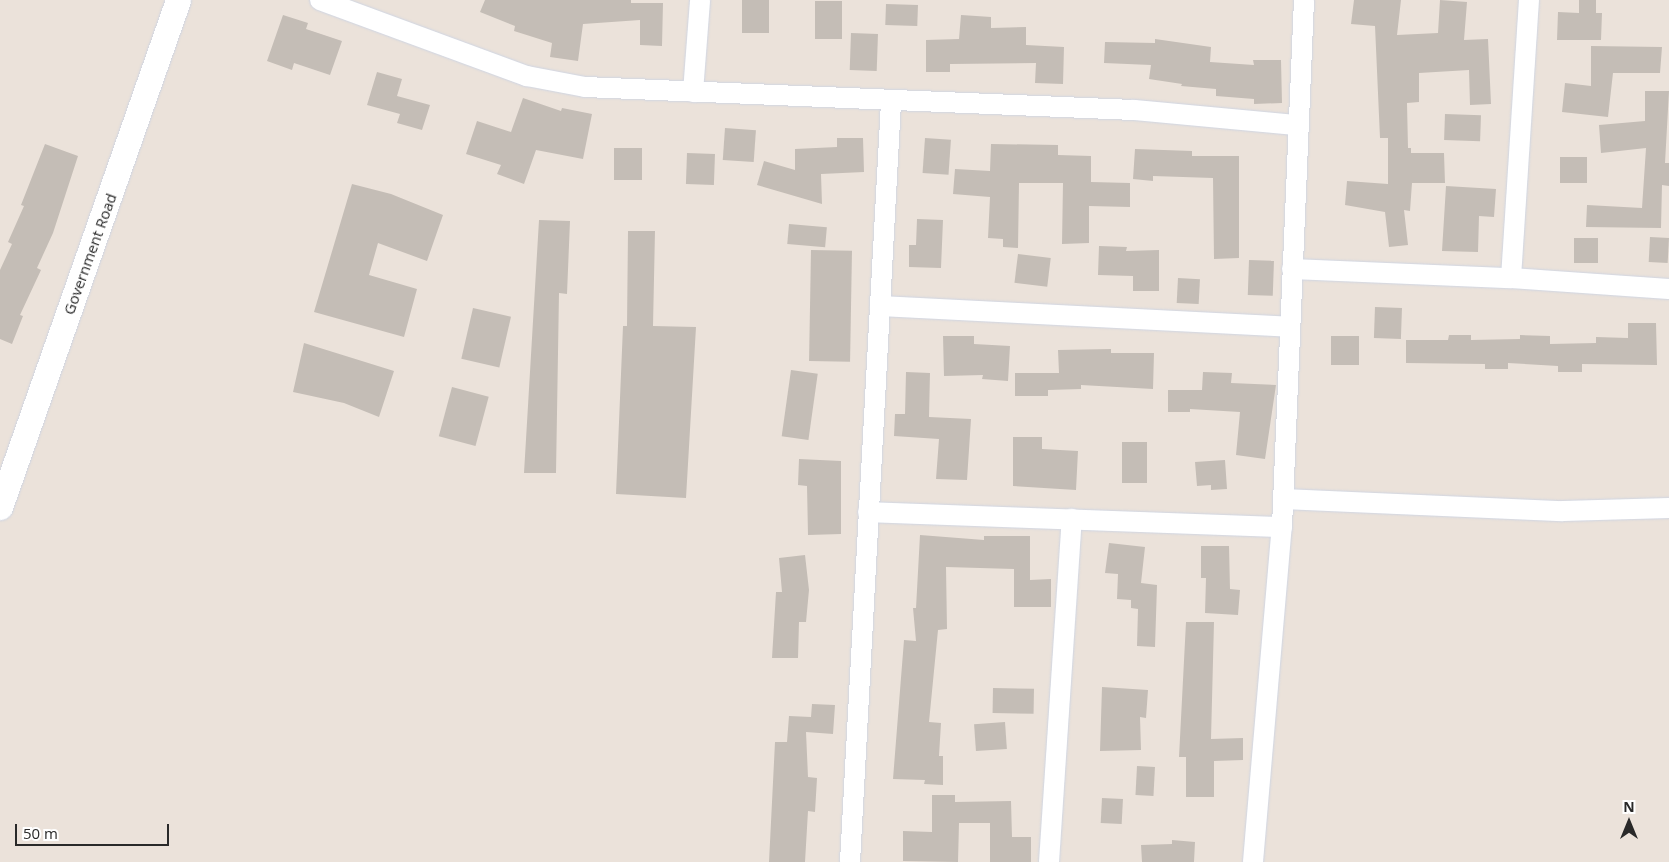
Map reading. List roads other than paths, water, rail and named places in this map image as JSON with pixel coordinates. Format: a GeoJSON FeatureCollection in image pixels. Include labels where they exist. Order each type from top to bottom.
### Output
{"type":"FeatureCollection","features":[{"type":"Feature","properties":{"kind":"street","name":"Government Road"},"geometry":{"type":"LineString","coordinates":[[0,507],[178,0]]}},
{"type":"Feature","properties":{"kind":"street"},"geometry":{"type":"LineString","coordinates":[[320,0],[527,76],[585,87],[891,102],[1134,110],[1296,125]]}},
{"type":"Feature","properties":{"kind":"street"},"geometry":{"type":"LineString","coordinates":[[693,92],[700,0]]}},
{"type":"Feature","properties":{"kind":"street"},"geometry":{"type":"LineString","coordinates":[[1253,862],[1282,527],[1296,125],[1304,0]]}},
{"type":"Feature","properties":{"kind":"street"},"geometry":{"type":"LineString","coordinates":[[1512,278],[1529,0]]}},
{"type":"Feature","properties":{"kind":"street"},"geometry":{"type":"LineString","coordinates":[[850,862],[891,102]]}},
{"type":"Feature","properties":{"kind":"street"},"geometry":{"type":"LineString","coordinates":[[1292,269],[1512,278],[1669,289]]}},
{"type":"Feature","properties":{"kind":"street"},"geometry":{"type":"LineString","coordinates":[[880,306],[1289,327]]}},
{"type":"Feature","properties":{"kind":"street"},"geometry":{"type":"LineString","coordinates":[[1283,499],[1563,511],[1669,508]]}},
{"type":"Feature","properties":{"kind":"street"},"geometry":{"type":"LineString","coordinates":[[868,512],[1282,527]]}},
{"type":"Feature","properties":{"kind":"street"},"geometry":{"type":"LineString","coordinates":[[1049,862],[1072,519]]}}]}
